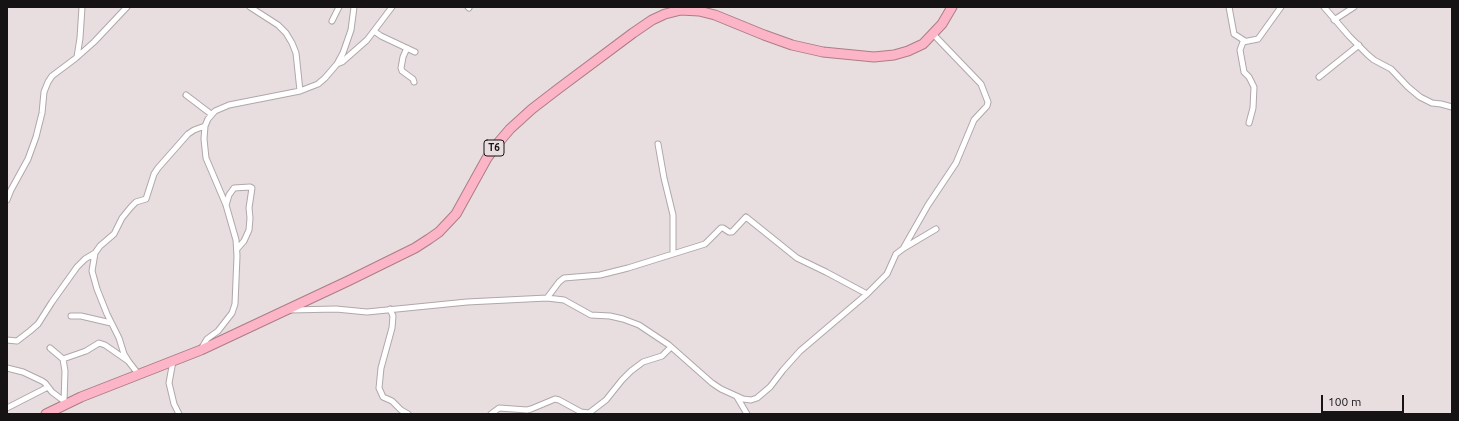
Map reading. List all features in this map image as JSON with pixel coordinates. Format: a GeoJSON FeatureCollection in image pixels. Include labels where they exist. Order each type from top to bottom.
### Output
{"type":"FeatureCollection","features":[{"type":"Feature","properties":{"kind":"highway","name":"T6"},"geometry":{"type":"LineString","coordinates":[[46,414],[64,403],[201,350],[415,248],[439,232],[456,214],[487,158],[510,129],[532,109],[593,62],[652,20],[665,14],[681,10],[699,11],[715,15],[792,45],[823,52],[874,57],[894,55],[908,51],[922,44],[942,24],[952,7]]}},
{"type":"Feature","properties":{"kind":"street"},"geometry":{"type":"LineString","coordinates":[[76,58],[80,38],[82,7]]}},
{"type":"Feature","properties":{"kind":"street"},"geometry":{"type":"LineString","coordinates":[[7,200],[28,159],[36,137],[42,113],[44,92],[52,76],[94,42],[127,7]]}},
{"type":"Feature","properties":{"kind":"street"},"geometry":{"type":"LineString","coordinates":[[250,7],[278,25],[286,33],[292,43],[296,53],[300,91]]}},
{"type":"Feature","properties":{"kind":"street"},"geometry":{"type":"LineString","coordinates":[[332,21],[340,7]]}},
{"type":"Feature","properties":{"kind":"street"},"geometry":{"type":"LineString","coordinates":[[201,350],[208,339],[218,331],[232,313],[235,304],[237,249],[236,240],[226,205],[206,158],[204,139],[205,126],[211,114],[221,108],[229,105],[300,91],[318,84],[326,78],[337,64],[348,42],[354,18],[354,7]]}},
{"type":"Feature","properties":{"kind":"street"},"geometry":{"type":"LineString","coordinates":[[337,64],[342,62],[367,40],[392,7]]}},
{"type":"Feature","properties":{"kind":"street"},"geometry":{"type":"LineString","coordinates":[[1229,7],[1234,34],[1245,42]]}},
{"type":"Feature","properties":{"kind":"street"},"geometry":{"type":"LineString","coordinates":[[1249,123],[1253,108],[1254,91],[1252,83],[1244,72],[1240,56],[1241,46],[1245,42],[1258,40],[1281,7]]}},
{"type":"Feature","properties":{"kind":"street"},"geometry":{"type":"LineString","coordinates":[[1324,7],[1334,20],[1374,60],[1392,69],[1408,87],[1420,97],[1432,103],[1452,107]]}},
{"type":"Feature","properties":{"kind":"street"},"geometry":{"type":"LineString","coordinates":[[1334,20],[1354,7]]}},
{"type":"Feature","properties":{"kind":"street"},"geometry":{"type":"LineString","coordinates":[[374,31],[384,38],[415,52]]}},
{"type":"Feature","properties":{"kind":"street"},"geometry":{"type":"LineString","coordinates":[[904,248],[928,205],[956,163],[974,120],[987,106],[988,102],[981,84],[933,34]]}},
{"type":"Feature","properties":{"kind":"street"},"geometry":{"type":"LineString","coordinates":[[1319,77],[1359,45]]}},
{"type":"Feature","properties":{"kind":"street"},"geometry":{"type":"LineString","coordinates":[[407,48],[403,57],[401,68],[402,71],[413,79],[414,82]]}},
{"type":"Feature","properties":{"kind":"street"},"geometry":{"type":"LineString","coordinates":[[186,95],[211,114]]}},
{"type":"Feature","properties":{"kind":"street"},"geometry":{"type":"LineString","coordinates":[[7,340],[17,341],[38,324],[77,267],[85,259],[95,253],[100,246],[114,234],[122,218],[130,207],[136,202],[146,199],[154,174],[158,168],[188,134],[205,126]]}},
{"type":"Feature","properties":{"kind":"street"},"geometry":{"type":"LineString","coordinates":[[658,144],[673,215],[672,253]]}},
{"type":"Feature","properties":{"kind":"street"},"geometry":{"type":"LineString","coordinates":[[226,205],[229,195],[234,188],[252,188],[249,208],[249,230],[244,241],[237,249]]}},
{"type":"Feature","properties":{"kind":"street"},"geometry":{"type":"LineString","coordinates":[[547,298],[564,278],[600,275],[643,264],[672,253],[706,244],[721,228],[728,232],[732,232],[746,217],[797,258],[867,294]]}},
{"type":"Feature","properties":{"kind":"street"},"geometry":{"type":"LineString","coordinates":[[285,310],[332,309],[367,312],[466,302],[547,298],[564,300],[591,315],[610,316],[639,325],[671,347],[712,383],[721,389],[748,400],[757,398],[770,387],[800,350],[867,294],[887,274],[896,254],[936,229]]}},
{"type":"Feature","properties":{"kind":"street"},"geometry":{"type":"LineString","coordinates":[[95,253],[93,276],[111,323],[119,338],[124,354],[139,375]]}},
{"type":"Feature","properties":{"kind":"street"},"geometry":{"type":"LineString","coordinates":[[390,309],[393,316],[392,328],[381,368],[379,388],[383,397],[408,414]]}},
{"type":"Feature","properties":{"kind":"street"},"geometry":{"type":"LineString","coordinates":[[71,316],[80,316],[111,323]]}},
{"type":"Feature","properties":{"kind":"street"},"geometry":{"type":"LineString","coordinates":[[63,359],[86,351],[99,343],[105,345],[129,362]]}},
{"type":"Feature","properties":{"kind":"street"},"geometry":{"type":"LineString","coordinates":[[491,414],[499,408],[527,410],[555,399],[581,412],[589,413],[606,400],[631,371],[643,362],[662,356],[671,347]]}},
{"type":"Feature","properties":{"kind":"street"},"geometry":{"type":"LineString","coordinates":[[50,348],[63,359],[65,371],[64,403]]}},
{"type":"Feature","properties":{"kind":"street"},"geometry":{"type":"LineString","coordinates":[[173,361],[169,382],[174,404],[179,414]]}},
{"type":"Feature","properties":{"kind":"street"},"geometry":{"type":"LineString","coordinates":[[7,368],[31,375],[45,383],[64,403]]}},
{"type":"Feature","properties":{"kind":"street"},"geometry":{"type":"LineString","coordinates":[[7,408],[48,386]]}},
{"type":"Feature","properties":{"kind":"street"},"geometry":{"type":"LineString","coordinates":[[736,396],[747,414]]}}]}
